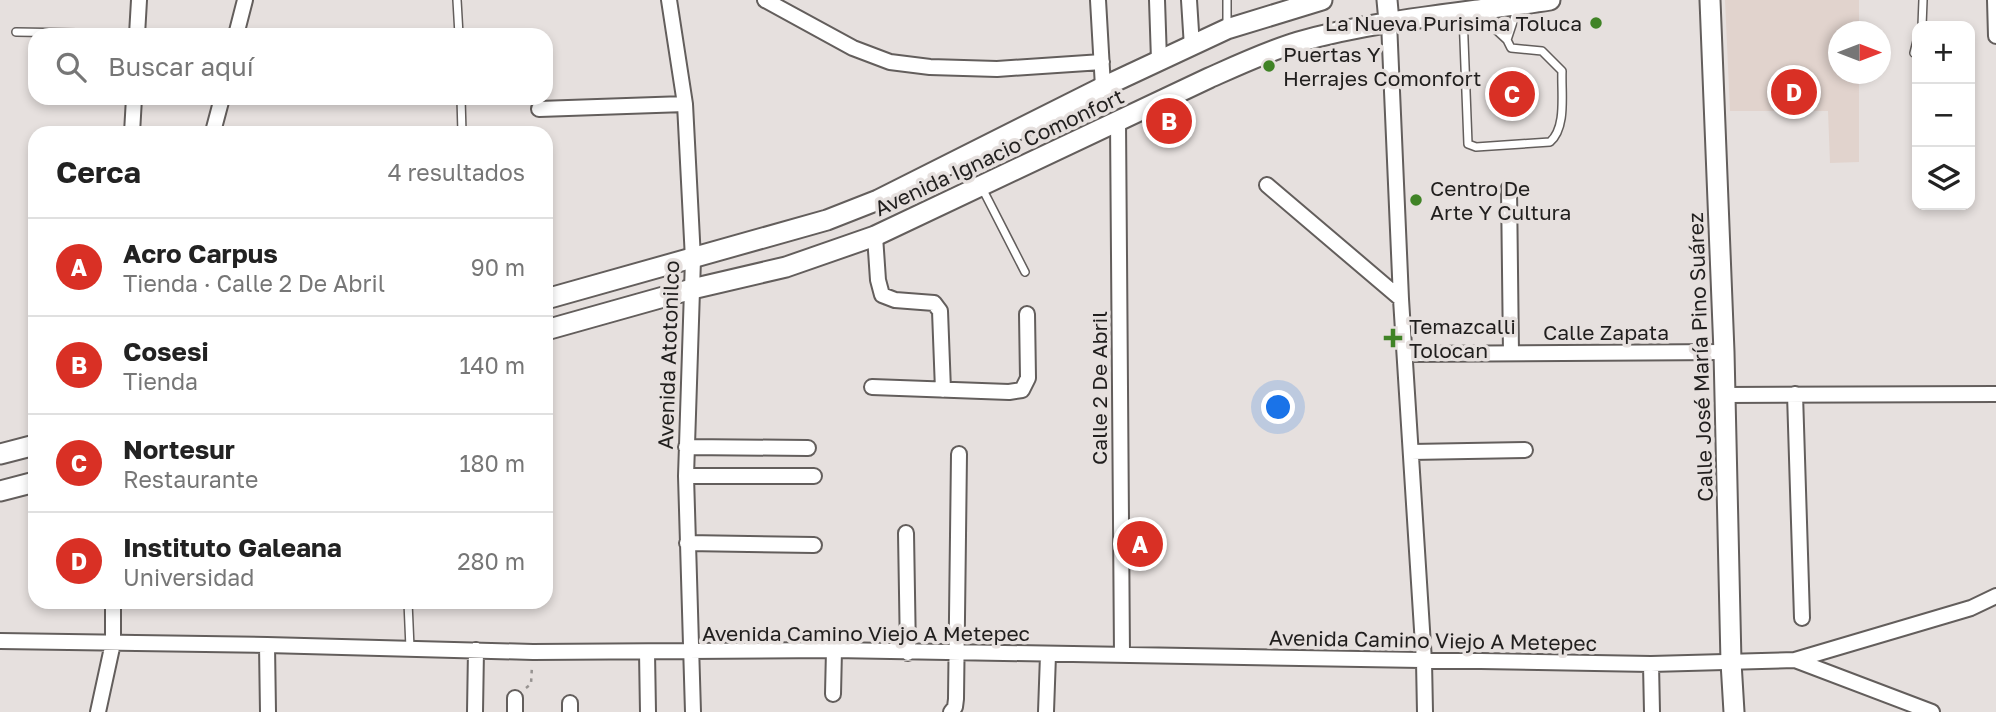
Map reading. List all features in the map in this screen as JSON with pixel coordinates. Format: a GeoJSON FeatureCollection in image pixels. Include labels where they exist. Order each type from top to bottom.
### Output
{"type":"FeatureCollection","features":[{"type":"Feature","properties":{"kind":"main road","name":"Avenida Ignacio Comonfort"},"geometry":{"type":"LineString","coordinates":[[553,297],[827,220],[877,200],[1227,29],[1322,0]]}},
{"type":"Feature","properties":{"kind":"main road"},"geometry":{"type":"LineString","coordinates":[[1387,0],[1389,22]]}},
{"type":"Feature","properties":{"kind":"main road","name":"Avenida Ignacio Comonfort"},"geometry":{"type":"LineString","coordinates":[[553,328],[692,289],[786,267],[875,236],[1255,57],[1296,43],[1389,22],[1550,0]]}},
{"type":"Feature","properties":{"kind":"main road","name":"Calle José María Pino Suárez"},"geometry":{"type":"LineString","coordinates":[[1710,0],[1724,352],[1734,712]]}},
{"type":"Feature","properties":{"kind":"main road"},"geometry":{"type":"LineString","coordinates":[[0,454],[28,447]]}},
{"type":"Feature","properties":{"kind":"main road"},"geometry":{"type":"LineString","coordinates":[[0,491],[28,484]]}},
{"type":"Feature","properties":{"kind":"street"},"geometry":{"type":"LineString","coordinates":[[137,28],[139,0]]}},
{"type":"Feature","properties":{"kind":"street"},"geometry":{"type":"LineString","coordinates":[[238,28],[245,0]]}},
{"type":"Feature","properties":{"kind":"street","name":"Avenida Atotonilco"},"geometry":{"type":"LineString","coordinates":[[669,0],[685,104],[693,259],[686,447],[693,712]]}},
{"type":"Feature","properties":{"kind":"street"},"geometry":{"type":"LineString","coordinates":[[765,0],[853,48],[890,62],[930,67],[997,69],[1102,62]]}},
{"type":"Feature","properties":{"kind":"street"},"geometry":{"type":"LineString","coordinates":[[1098,0],[1104,87]]}},
{"type":"Feature","properties":{"kind":"street"},"geometry":{"type":"LineString","coordinates":[[1157,0],[1160,60]]}},
{"type":"Feature","properties":{"kind":"street"},"geometry":{"type":"LineString","coordinates":[[1189,0],[1192,47]]}},
{"type":"Feature","properties":{"kind":"street"},"geometry":{"type":"LineString","coordinates":[[1995,0],[1996,36]]}},
{"type":"Feature","properties":{"kind":"street"},"geometry":{"type":"LineString","coordinates":[[1389,22],[1425,712]]}},
{"type":"Feature","properties":{"kind":"street"},"geometry":{"type":"LineString","coordinates":[[538,108],[685,104]]}},
{"type":"Feature","properties":{"kind":"street"},"geometry":{"type":"LineString","coordinates":[[132,126],[134,105]]}},
{"type":"Feature","properties":{"kind":"street"},"geometry":{"type":"LineString","coordinates":[[215,126],[220,105]]}},
{"type":"Feature","properties":{"kind":"street","name":"Calle 2 De Abril"},"geometry":{"type":"LineString","coordinates":[[1118,121],[1122,656]]}},
{"type":"Feature","properties":{"kind":"street"},"geometry":{"type":"LineString","coordinates":[[1267,185],[1402,299]]}},
{"type":"Feature","properties":{"kind":"street"},"geometry":{"type":"LineString","coordinates":[[1509,188],[1511,353]]}},
{"type":"Feature","properties":{"kind":"street"},"geometry":{"type":"LineString","coordinates":[[875,236],[878,280],[882,295],[895,300],[933,303],[940,311],[943,390]]}},
{"type":"Feature","properties":{"kind":"street"},"geometry":{"type":"LineString","coordinates":[[872,387],[1009,392],[1022,390],[1028,378],[1027,314]]}},
{"type":"Feature","properties":{"kind":"street","name":"Calle Zapata"},"geometry":{"type":"LineString","coordinates":[[1405,354],[1724,352]]}},
{"type":"Feature","properties":{"kind":"street"},"geometry":{"type":"LineString","coordinates":[[1795,394],[1802,618]]}},
{"type":"Feature","properties":{"kind":"street"},"geometry":{"type":"LineString","coordinates":[[1724,395],[1996,394]]}},
{"type":"Feature","properties":{"kind":"street"},"geometry":{"type":"LineString","coordinates":[[686,447],[808,448]]}},
{"type":"Feature","properties":{"kind":"street"},"geometry":{"type":"LineString","coordinates":[[1411,452],[1525,450]]}},
{"type":"Feature","properties":{"kind":"street"},"geometry":{"type":"LineString","coordinates":[[951,712],[956,704],[959,454]]}},
{"type":"Feature","properties":{"kind":"street"},"geometry":{"type":"LineString","coordinates":[[686,476],[814,476]]}},
{"type":"Feature","properties":{"kind":"street"},"geometry":{"type":"LineString","coordinates":[[906,533],[908,653]]}},
{"type":"Feature","properties":{"kind":"street"},"geometry":{"type":"LineString","coordinates":[[687,542],[814,545]]}},
{"type":"Feature","properties":{"kind":"street"},"geometry":{"type":"LineString","coordinates":[[1795,660],[1996,597]]}},
{"type":"Feature","properties":{"kind":"street"},"geometry":{"type":"LineString","coordinates":[[98,712],[113,643],[113,609]]}},
{"type":"Feature","properties":{"kind":"street","name":"Avenida Camino Viejo A Metepec"},"geometry":{"type":"LineString","coordinates":[[0,641],[533,652],[834,650],[1651,664],[1795,660]]}},
{"type":"Feature","properties":{"kind":"street"},"geometry":{"type":"LineString","coordinates":[[267,645],[268,712]]}},
{"type":"Feature","properties":{"kind":"street"},"geometry":{"type":"LineString","coordinates":[[475,712],[476,650]]}},
{"type":"Feature","properties":{"kind":"street"},"geometry":{"type":"LineString","coordinates":[[833,694],[834,650]]}},
{"type":"Feature","properties":{"kind":"street"},"geometry":{"type":"LineString","coordinates":[[647,652],[648,712]]}},
{"type":"Feature","properties":{"kind":"street"},"geometry":{"type":"LineString","coordinates":[[1046,712],[1048,655]]}},
{"type":"Feature","properties":{"kind":"street"},"geometry":{"type":"LineString","coordinates":[[1795,660],[1932,712]]}},
{"type":"Feature","properties":{"kind":"street"},"geometry":{"type":"LineString","coordinates":[[1651,664],[1652,712]]}},
{"type":"Feature","properties":{"kind":"lane"},"geometry":{"type":"LineString","coordinates":[[457,0],[459,28]]}},
{"type":"Feature","properties":{"kind":"lane"},"geometry":{"type":"LineString","coordinates":[[1227,0],[1227,29]]}},
{"type":"Feature","properties":{"kind":"lane"},"geometry":{"type":"LineString","coordinates":[[1922,21],[1923,0]]}},
{"type":"Feature","properties":{"kind":"lane"},"geometry":{"type":"LineString","coordinates":[[1507,40],[1519,5]]}},
{"type":"Feature","properties":{"kind":"lane"},"geometry":{"type":"LineString","coordinates":[[1469,12],[1507,40],[1511,48],[1542,51],[1562,71],[1560,124],[1557,136],[1550,142],[1476,148],[1468,144],[1469,12]]}},
{"type":"Feature","properties":{"kind":"lane"},"geometry":{"type":"LineString","coordinates":[[16,32],[28,32]]}},
{"type":"Feature","properties":{"kind":"lane"},"geometry":{"type":"LineString","coordinates":[[461,105],[462,126]]}},
{"type":"Feature","properties":{"kind":"lane"},"geometry":{"type":"LineString","coordinates":[[981,186],[1025,272]]}},
{"type":"Feature","properties":{"kind":"lane"},"geometry":{"type":"LineString","coordinates":[[408,609],[410,648]]}},
{"type":"Feature","properties":{"kind":"path"},"geometry":{"type":"LineString","coordinates":[[531,684],[533,652]]}},
{"type":"Feature","properties":{"kind":"shaded area"},"geometry":{"type":"Polygon","coordinates":[[[1725,0],[1859,0],[1859,21],[1828,21],[1828,84],[1859,84],[1859,162],[1830,163],[1828,111],[1730,111],[1725,0]]]}},
{"type":"Feature","properties":{"kind":"place","name":"La Nueva Purisima Toluca"},"geometry":{"type":"Point","coordinates":[1596,23]}},
{"type":"Feature","properties":{"kind":"place","name":"Puertas Y Herrajes Comonfort"},"geometry":{"type":"Point","coordinates":[1269,66]}},
{"type":"Feature","properties":{"kind":"place","name":"Instituto Galeana"},"geometry":{"type":"Point","coordinates":[1794,92]}},
{"type":"Feature","properties":{"kind":"place","name":"Nortesur"},"geometry":{"type":"Point","coordinates":[1512,94]}},
{"type":"Feature","properties":{"kind":"place","name":"Cosesi"},"geometry":{"type":"Point","coordinates":[1169,121]}},
{"type":"Feature","properties":{"kind":"place","name":"Centro De Arte Y Cultura"},"geometry":{"type":"Point","coordinates":[1416,200]}},
{"type":"Feature","properties":{"kind":"place","name":"Temazcalli Tolocan"},"geometry":{"type":"Point","coordinates":[1393,338]}},
{"type":"Feature","properties":{"kind":"place","name":"Acro Carpus"},"geometry":{"type":"Point","coordinates":[1140,544]}}]}
